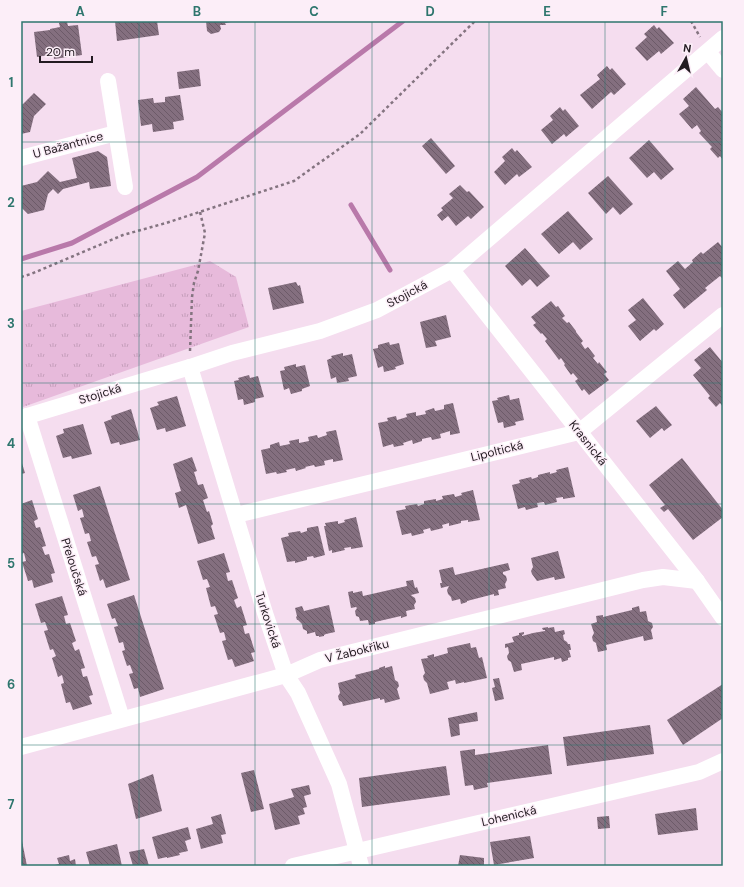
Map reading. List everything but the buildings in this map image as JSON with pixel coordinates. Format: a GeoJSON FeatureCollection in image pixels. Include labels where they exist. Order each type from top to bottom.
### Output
{"type":"FeatureCollection","features":[{"type":"Feature","properties":{"kind":"street","name":"Stojická"},"geometry":{"type":"LineString","coordinates":[[24,417],[232,353],[320,331],[376,310],[452,270],[723,38]]}},
{"type":"Feature","properties":{"kind":"street"},"geometry":{"type":"LineString","coordinates":[[708,52],[723,70]]}},
{"type":"Feature","properties":{"kind":"street","name":"U Bažantnice"},"geometry":{"type":"LineString","coordinates":[[108,81],[125,187]]}},
{"type":"Feature","properties":{"kind":"street","name":"U Bažantnice"},"geometry":{"type":"LineString","coordinates":[[21,158],[116,133]]}},
{"type":"Feature","properties":{"kind":"street","name":"Krasnická"},"geometry":{"type":"LineString","coordinates":[[452,270],[697,581],[723,618]]}},
{"type":"Feature","properties":{"kind":"street","name":"Lipoltická"},"geometry":{"type":"LineString","coordinates":[[236,515],[579,432],[721,321]]}},
{"type":"Feature","properties":{"kind":"street","name":"Turkovická"},"geometry":{"type":"LineString","coordinates":[[190,367],[265,613],[286,674],[298,693],[339,784],[359,858]]}},
{"type":"Feature","properties":{"kind":"street","name":"Přeloučská"},"geometry":{"type":"LineString","coordinates":[[24,417],[122,719]]}},
{"type":"Feature","properties":{"kind":"street","name":"V Žabokřiku"},"geometry":{"type":"LineString","coordinates":[[21,747],[286,674],[320,660],[643,580],[663,577],[697,581]]}},
{"type":"Feature","properties":{"kind":"street","name":"Lohenická"},"geometry":{"type":"LineString","coordinates":[[293,866],[359,858],[699,772],[723,761]]}},
{"type":"Feature","properties":{"kind":"path"},"geometry":{"type":"LineString","coordinates":[[21,277],[123,235],[166,223],[294,181],[360,134],[475,21]]}},
{"type":"Feature","properties":{"kind":"path"},"geometry":{"type":"LineString","coordinates":[[190,367],[192,297],[206,233],[200,212]]}},
{"type":"Feature","properties":{"kind":"green space"},"geometry":{"type":"Polygon","coordinates":[[[210,261],[236,277],[249,327],[23,407],[21,398],[21,311],[210,261]]]}},
{"type":"Feature","properties":{"kind":"waterway"},"geometry":{"type":"LineString","coordinates":[[21,259],[72,243],[197,177],[403,21]]}},
{"type":"Feature","properties":{"kind":"waterway"},"geometry":{"type":"LineString","coordinates":[[351,205],[390,270]]}}]}
